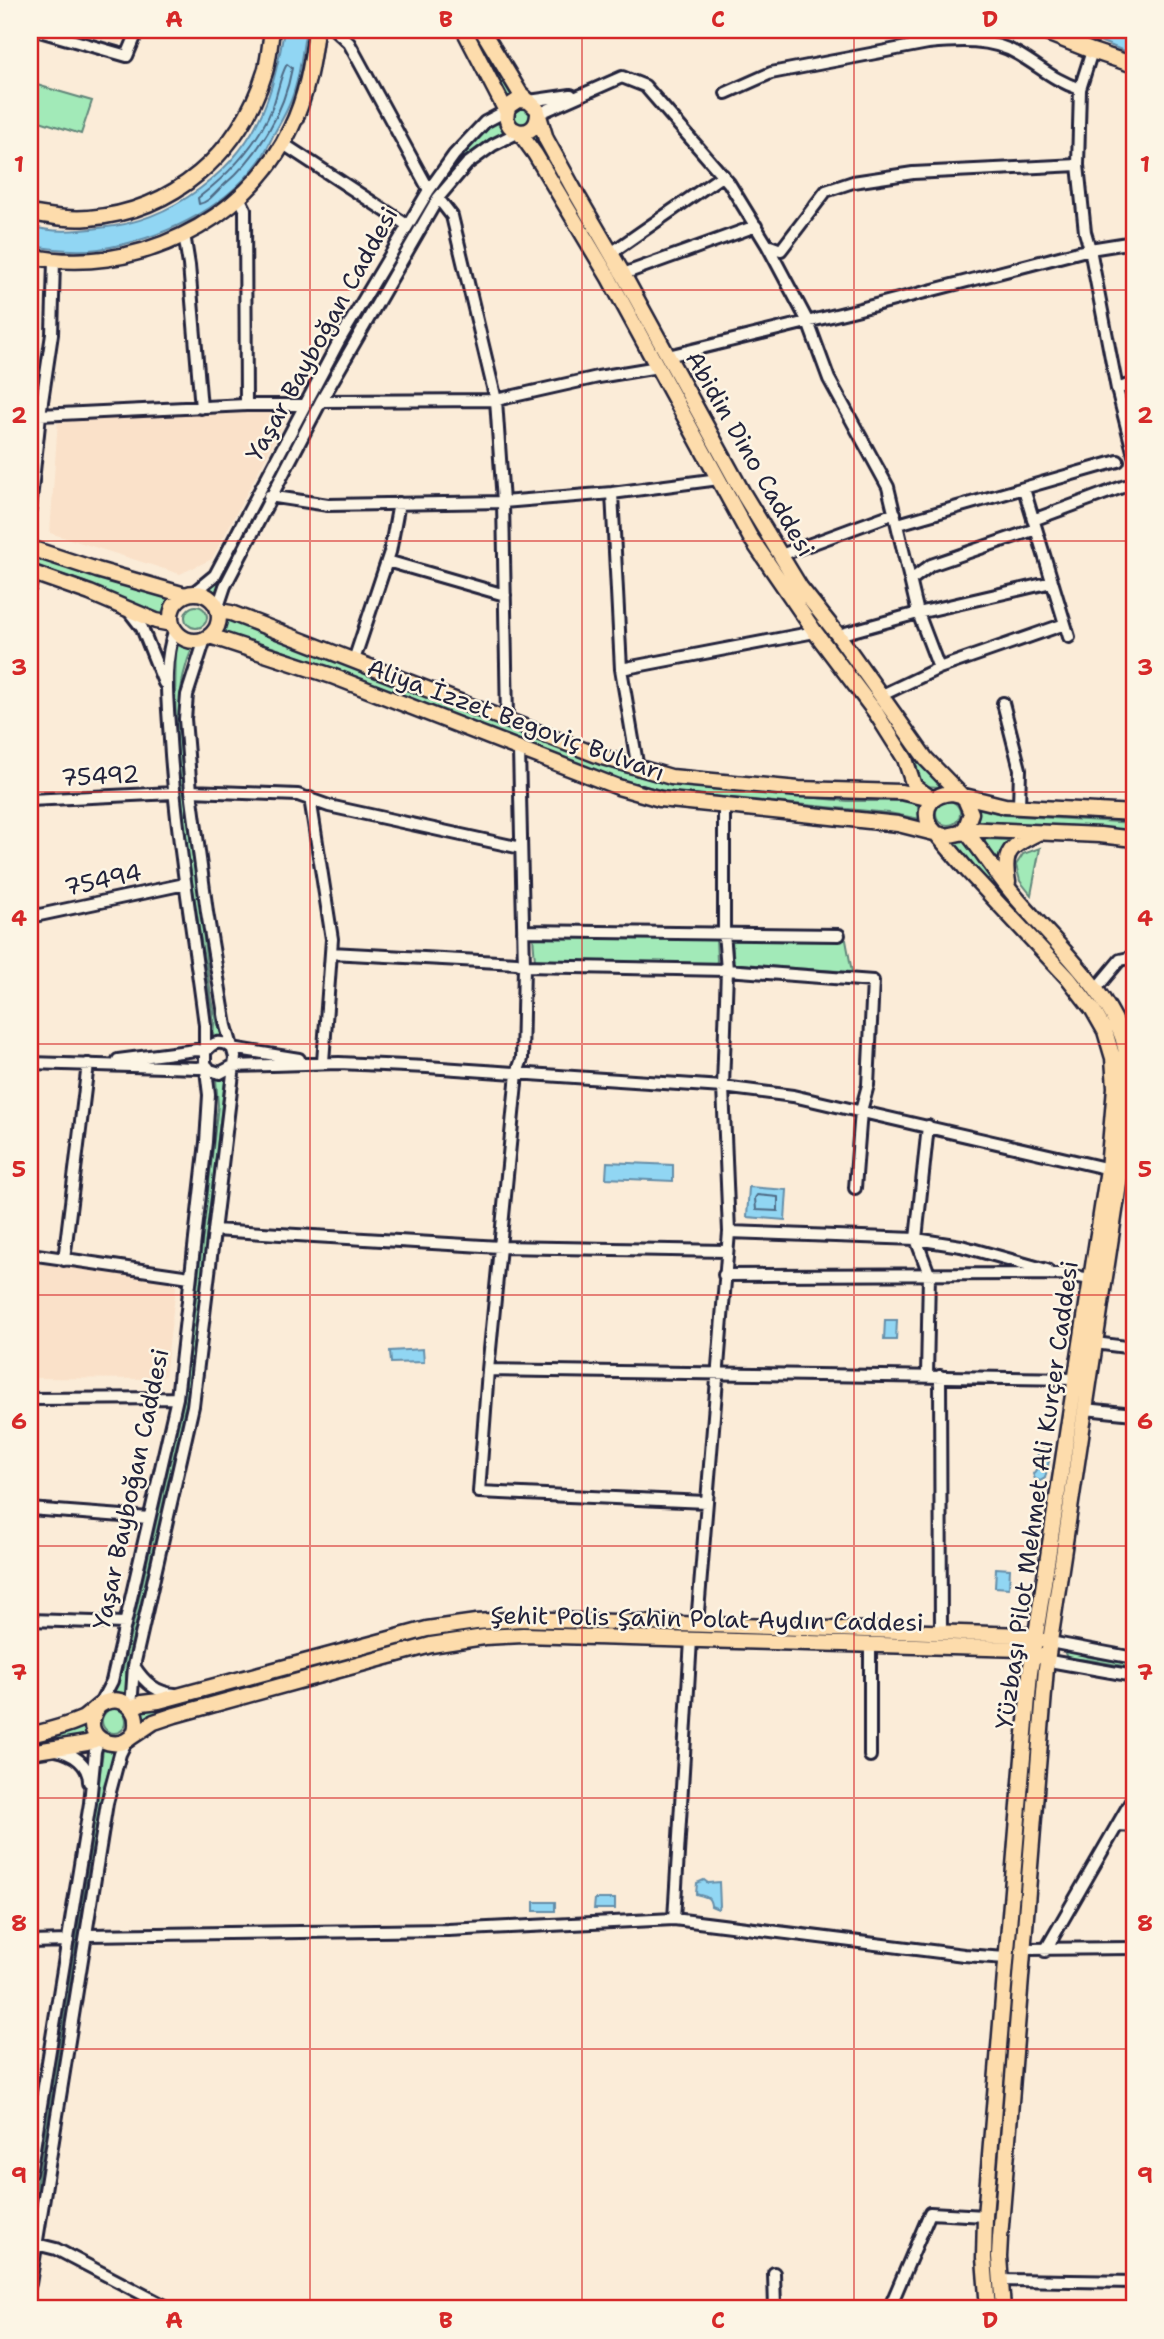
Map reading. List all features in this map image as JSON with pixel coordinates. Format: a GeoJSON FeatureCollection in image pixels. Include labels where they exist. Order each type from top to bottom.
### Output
{"type":"FeatureCollection","features":[{"type":"Feature","properties":{"kind":"main road"},"geometry":{"type":"LineString","coordinates":[[30,213],[61,218],[88,218],[124,212],[151,203],[199,175],[221,154],[246,119],[265,71],[272,30]]}},
{"type":"Feature","properties":{"kind":"main road"},"geometry":{"type":"LineString","coordinates":[[30,256],[54,261],[99,260],[144,251],[168,242],[209,220],[239,197],[250,187],[291,129],[303,98],[313,58],[316,30]]}},
{"type":"Feature","properties":{"kind":"main road"},"geometry":{"type":"LineString","coordinates":[[464,30],[506,111],[507,122],[519,132],[533,128],[538,114],[533,104],[520,93],[482,30]]}},
{"type":"Feature","properties":{"kind":"main road"},"geometry":{"type":"LineString","coordinates":[[1039,30],[1134,65]]}},
{"type":"Feature","properties":{"kind":"main road"},"geometry":{"type":"LineString","coordinates":[[506,111],[513,103],[529,101]]}},
{"type":"Feature","properties":{"kind":"main road","name":"Abidin Dino Caddesi"},"geometry":{"type":"LineString","coordinates":[[538,114],[546,139],[623,274],[719,479],[750,537],[891,736],[905,759],[914,786],[932,799]]}},
{"type":"Feature","properties":{"kind":"main road","name":"Abidin Dino Caddesi"},"geometry":{"type":"LineString","coordinates":[[519,132],[663,361],[800,587],[838,635],[926,759],[959,794]]}},
{"type":"Feature","properties":{"kind":"main road"},"geometry":{"type":"LineString","coordinates":[[30,548],[97,570],[189,594],[205,594],[218,609],[216,628],[207,638],[183,638],[173,626],[90,593],[30,577]]}},
{"type":"Feature","properties":{"kind":"main road"},"geometry":{"type":"LineString","coordinates":[[173,626],[174,605],[189,594]]}},
{"type":"Feature","properties":{"kind":"main road","name":"Aliya İzzet Begoviç Bulvarı"},"geometry":{"type":"LineString","coordinates":[[218,609],[638,769],[671,777],[799,789],[901,792],[932,799]]}},
{"type":"Feature","properties":{"kind":"main road","name":"Aliya İzzet Begoviç Bulvarı"},"geometry":{"type":"LineString","coordinates":[[207,638],[332,676],[519,750],[618,787],[660,799],[898,824],[938,833]]}},
{"type":"Feature","properties":{"kind":"main road"},"geometry":{"type":"LineString","coordinates":[[959,794],[969,806],[969,821],[964,829],[953,835],[938,833],[926,818],[928,804],[943,793],[959,794],[980,801],[1020,807],[1134,813]]}},
{"type":"Feature","properties":{"kind":"main road"},"geometry":{"type":"LineString","coordinates":[[964,829],[1134,839]]}},
{"type":"Feature","properties":{"kind":"main road","name":"Yüzbaşı Pilot Mehmet Ali Kurçer Caddesi"},"geometry":{"type":"LineString","coordinates":[[964,829],[1009,889],[1076,964],[1095,990],[1118,1024],[1130,1062],[1121,1171],[1085,1409],[1040,1644]]}},
{"type":"Feature","properties":{"kind":"main road"},"geometry":{"type":"LineString","coordinates":[[1009,889],[1005,867],[1008,851],[1020,841],[1039,832]]}},
{"type":"Feature","properties":{"kind":"main road","name":"Yüzbaşı Pilot Mehmet Ali Kurçer Caddesi"},"geometry":{"type":"LineString","coordinates":[[938,833],[968,871],[1069,979],[1105,1031],[1113,1058],[1121,1171],[1091,1279],[1040,1644],[1006,1958],[985,2216],[984,2258],[988,2309]]}},
{"type":"Feature","properties":{"kind":"main road","name":"Şehit Polis Şahin Polat Aydın Caddesi"},"geometry":{"type":"LineString","coordinates":[[131,1708],[427,1629],[522,1619],[1024,1635],[1040,1644],[1048,1659]]}},
{"type":"Feature","properties":{"kind":"main road","name":"Şehit Polis Şahin Polat Aydın Caddesi"},"geometry":{"type":"LineString","coordinates":[[127,1740],[154,1722],[198,1707],[431,1646],[485,1637],[523,1635],[1023,1648],[1040,1644]]}},
{"type":"Feature","properties":{"kind":"main road","name":"Yüzbaşı Pilot Mehmet Ali Kurçer Caddesi"},"geometry":{"type":"LineString","coordinates":[[1003,2309],[999,2248],[1048,1659]]}},
{"type":"Feature","properties":{"kind":"main road"},"geometry":{"type":"LineString","coordinates":[[30,1735],[84,1718],[98,1707],[110,1700],[117,1700],[131,1708],[136,1720],[136,1727],[127,1740],[113,1744],[94,1733],[92,1719],[98,1707]]}},
{"type":"Feature","properties":{"kind":"main road"},"geometry":{"type":"LineString","coordinates":[[30,1752],[87,1743],[99,1738]]}},
{"type":"Feature","properties":{"kind":"street"},"geometry":{"type":"LineString","coordinates":[[36,30],[127,56],[138,30]]}},
{"type":"Feature","properties":{"kind":"street"},"geometry":{"type":"LineString","coordinates":[[335,30],[349,43],[429,190]]}},
{"type":"Feature","properties":{"kind":"street"},"geometry":{"type":"LineString","coordinates":[[726,93],[771,73],[953,40],[984,42],[1003,47],[1054,78],[1080,89]]}},
{"type":"Feature","properties":{"kind":"street"},"geometry":{"type":"LineString","coordinates":[[1092,51],[1080,89],[1078,164],[1085,232],[1134,456]]}},
{"type":"Feature","properties":{"kind":"street"},"geometry":{"type":"LineString","coordinates":[[538,114],[622,78],[645,86],[723,175],[767,245],[808,322],[829,379],[888,487],[918,613],[939,668]]}},
{"type":"Feature","properties":{"kind":"street"},"geometry":{"type":"LineString","coordinates":[[529,101],[584,94]]}},
{"type":"Feature","properties":{"kind":"street","name":"Yaşar Bayboğan Caddesi"},"geometry":{"type":"LineString","coordinates":[[189,594],[215,575],[304,405],[429,190],[454,155],[485,122],[506,111]]}},
{"type":"Feature","properties":{"kind":"street","name":"Yaşar Bayboğan Caddesi"},"geometry":{"type":"LineString","coordinates":[[218,609],[225,586],[270,496],[321,401],[438,198],[467,164],[493,145],[519,132]]}},
{"type":"Feature","properties":{"kind":"street"},"geometry":{"type":"LineString","coordinates":[[282,143],[407,225]]}},
{"type":"Feature","properties":{"kind":"street"},"geometry":{"type":"LineString","coordinates":[[767,245],[781,250],[827,191],[853,181],[913,173],[1078,164]]}},
{"type":"Feature","properties":{"kind":"street"},"geometry":{"type":"LineString","coordinates":[[611,253],[723,175]]}},
{"type":"Feature","properties":{"kind":"street"},"geometry":{"type":"LineString","coordinates":[[239,197],[245,209],[246,405]]}},
{"type":"Feature","properties":{"kind":"street"},"geometry":{"type":"LineString","coordinates":[[438,198],[452,216],[496,400],[503,502],[507,719]]}},
{"type":"Feature","properties":{"kind":"street"},"geometry":{"type":"LineString","coordinates":[[623,274],[756,226]]}},
{"type":"Feature","properties":{"kind":"street"},"geometry":{"type":"LineString","coordinates":[[184,234],[201,408]]}},
{"type":"Feature","properties":{"kind":"street"},"geometry":{"type":"LineString","coordinates":[[321,401],[496,400],[663,361],[1090,249],[1134,242]]}},
{"type":"Feature","properties":{"kind":"street"},"geometry":{"type":"LineString","coordinates":[[30,509],[35,414],[52,334],[54,261]]}},
{"type":"Feature","properties":{"kind":"street"},"geometry":{"type":"LineString","coordinates":[[1117,388],[1134,383]]}},
{"type":"Feature","properties":{"kind":"street"},"geometry":{"type":"LineString","coordinates":[[35,414],[304,405]]}},
{"type":"Feature","properties":{"kind":"street"},"geometry":{"type":"LineString","coordinates":[[781,555],[897,518],[1024,489],[1118,461]]}},
{"type":"Feature","properties":{"kind":"street"},"geometry":{"type":"LineString","coordinates":[[270,496],[328,505],[503,502],[612,493],[719,479]]}},
{"type":"Feature","properties":{"kind":"street"},"geometry":{"type":"LineString","coordinates":[[911,580],[931,565],[1125,486]]}},
{"type":"Feature","properties":{"kind":"street"},"geometry":{"type":"LineString","coordinates":[[1024,489],[1069,637]]}},
{"type":"Feature","properties":{"kind":"street"},"geometry":{"type":"LineString","coordinates":[[612,493],[621,669],[638,769]]}},
{"type":"Feature","properties":{"kind":"street"},"geometry":{"type":"LineString","coordinates":[[354,660],[387,561],[399,503]]}},
{"type":"Feature","properties":{"kind":"street"},"geometry":{"type":"LineString","coordinates":[[387,561],[505,595]]}},
{"type":"Feature","properties":{"kind":"street"},"geometry":{"type":"LineString","coordinates":[[838,635],[918,613],[1052,582]]}},
{"type":"Feature","properties":{"kind":"street"},"geometry":{"type":"LineString","coordinates":[[126,608],[142,628],[167,692]]}},
{"type":"Feature","properties":{"kind":"street"},"geometry":{"type":"LineString","coordinates":[[880,696],[939,668],[1065,624]]}},
{"type":"Feature","properties":{"kind":"street"},"geometry":{"type":"LineString","coordinates":[[173,626],[167,692],[173,793],[205,1026],[207,1066],[220,1073],[233,1066],[323,1062]]}},
{"type":"Feature","properties":{"kind":"street"},"geometry":{"type":"LineString","coordinates":[[621,669],[815,632]]}},
{"type":"Feature","properties":{"kind":"street"},"geometry":{"type":"LineString","coordinates":[[207,638],[187,695],[185,719],[191,791],[207,912],[225,1019],[235,1057],[233,1066]]}},
{"type":"Feature","properties":{"kind":"street"},"geometry":{"type":"LineString","coordinates":[[1003,702],[1020,769],[1020,807]]}},
{"type":"Feature","properties":{"kind":"street"},"geometry":{"type":"LineString","coordinates":[[519,750],[524,966],[522,1059],[517,1073],[479,1492],[706,1503]]}},
{"type":"Feature","properties":{"kind":"street"},"geometry":{"type":"LineString","coordinates":[[191,791],[299,795],[329,806],[521,848]]}},
{"type":"Feature","properties":{"kind":"street","name":"75492"},"geometry":{"type":"LineString","coordinates":[[30,800],[173,793]]}},
{"type":"Feature","properties":{"kind":"street"},"geometry":{"type":"LineString","coordinates":[[310,798],[332,939],[323,1062]]}},
{"type":"Feature","properties":{"kind":"street"},"geometry":{"type":"LineString","coordinates":[[697,1624],[729,1232],[723,1087],[727,970],[724,932],[724,806]]}},
{"type":"Feature","properties":{"kind":"street","name":"75494"},"geometry":{"type":"LineString","coordinates":[[30,917],[185,884]]}},
{"type":"Feature","properties":{"kind":"street"},"geometry":{"type":"LineString","coordinates":[[523,931],[839,935]]}},
{"type":"Feature","properties":{"kind":"street"},"geometry":{"type":"LineString","coordinates":[[331,953],[517,963],[524,966],[727,970],[873,981],[868,1085],[861,1111],[855,1188]]}},
{"type":"Feature","properties":{"kind":"street"},"geometry":{"type":"LineString","coordinates":[[1095,990],[1120,960],[1134,957]]}},
{"type":"Feature","properties":{"kind":"street"},"geometry":{"type":"LineString","coordinates":[[88,1063],[191,1050],[206,1051],[219,1042],[232,1048],[323,1062],[723,1087],[793,1096],[1121,1171]]}},
{"type":"Feature","properties":{"kind":"street"},"geometry":{"type":"LineString","coordinates":[[30,1063],[198,1068],[207,1066]]}},
{"type":"Feature","properties":{"kind":"street"},"geometry":{"type":"LineString","coordinates":[[64,1260],[88,1063]]}},
{"type":"Feature","properties":{"kind":"street","name":"Yaşar Bayboğan Caddesi"},"geometry":{"type":"LineString","coordinates":[[98,1707],[112,1681],[177,1398],[206,1142],[209,1095],[207,1066]]}},
{"type":"Feature","properties":{"kind":"street","name":"Yaşar Bayboğan Caddesi"},"geometry":{"type":"LineString","coordinates":[[131,1708],[134,1666],[193,1406],[233,1066]]}},
{"type":"Feature","properties":{"kind":"street"},"geometry":{"type":"LineString","coordinates":[[927,1376],[929,1274],[916,1239],[928,1126]]}},
{"type":"Feature","properties":{"kind":"street"},"geometry":{"type":"LineString","coordinates":[[214,1230],[500,1247],[727,1251]]}},
{"type":"Feature","properties":{"kind":"street"},"geometry":{"type":"LineString","coordinates":[[729,1232],[916,1239],[961,1246],[1061,1274],[1091,1279]]}},
{"type":"Feature","properties":{"kind":"street"},"geometry":{"type":"LineString","coordinates":[[30,1254],[190,1277]]}},
{"type":"Feature","properties":{"kind":"street"},"geometry":{"type":"LineString","coordinates":[[724,1275],[1061,1274]]}},
{"type":"Feature","properties":{"kind":"street"},"geometry":{"type":"LineString","coordinates":[[1095,1343],[1134,1348]]}},
{"type":"Feature","properties":{"kind":"street"},"geometry":{"type":"LineString","coordinates":[[488,1370],[1076,1379]]}},
{"type":"Feature","properties":{"kind":"street"},"geometry":{"type":"LineString","coordinates":[[940,1376],[941,1633]]}},
{"type":"Feature","properties":{"kind":"street"},"geometry":{"type":"LineString","coordinates":[[30,1399],[177,1398]]}},
{"type":"Feature","properties":{"kind":"street"},"geometry":{"type":"LineString","coordinates":[[1085,1409],[1134,1414]]}},
{"type":"Feature","properties":{"kind":"street"},"geometry":{"type":"LineString","coordinates":[[30,1510],[149,1518]]}},
{"type":"Feature","properties":{"kind":"street"},"geometry":{"type":"LineString","coordinates":[[30,1620],[125,1623]]}},
{"type":"Feature","properties":{"kind":"street"},"geometry":{"type":"LineString","coordinates":[[674,1919],[691,1640]]}},
{"type":"Feature","properties":{"kind":"street"},"geometry":{"type":"LineString","coordinates":[[870,1644],[870,1756]]}},
{"type":"Feature","properties":{"kind":"street"},"geometry":{"type":"LineString","coordinates":[[1040,1644],[1134,1658]]}},
{"type":"Feature","properties":{"kind":"street"},"geometry":{"type":"LineString","coordinates":[[1048,1659],[1134,1676]]}},
{"type":"Feature","properties":{"kind":"street"},"geometry":{"type":"LineString","coordinates":[[134,1666],[145,1681],[158,1691],[181,1695]]}},
{"type":"Feature","properties":{"kind":"street"},"geometry":{"type":"LineString","coordinates":[[30,2173],[99,1738]]}},
{"type":"Feature","properties":{"kind":"street"},"geometry":{"type":"LineString","coordinates":[[30,2284],[107,1803],[120,1754],[127,1740]]}},
{"type":"Feature","properties":{"kind":"street"},"geometry":{"type":"LineString","coordinates":[[50,1748],[64,1751],[81,1761],[89,1775],[90,1803]]}},
{"type":"Feature","properties":{"kind":"street"},"geometry":{"type":"LineString","coordinates":[[1045,1951],[1134,1796]]}},
{"type":"Feature","properties":{"kind":"street"},"geometry":{"type":"LineString","coordinates":[[1118,1825],[1134,1826]]}},
{"type":"Feature","properties":{"kind":"street"},"geometry":{"type":"LineString","coordinates":[[86,1935],[448,1930],[674,1919],[1006,1958]]}},
{"type":"Feature","properties":{"kind":"street"},"geometry":{"type":"LineString","coordinates":[[30,1942],[68,1941]]}},
{"type":"Feature","properties":{"kind":"street"},"geometry":{"type":"LineString","coordinates":[[1023,1949],[1045,1951],[1134,1948]]}},
{"type":"Feature","properties":{"kind":"street"},"geometry":{"type":"LineString","coordinates":[[889,2309],[930,2213],[985,2216]]}},
{"type":"Feature","properties":{"kind":"street"},"geometry":{"type":"LineString","coordinates":[[36,2244],[55,2249],[171,2309]]}},
{"type":"Feature","properties":{"kind":"street"},"geometry":{"type":"LineString","coordinates":[[774,2273],[775,2309]]}},
{"type":"Feature","properties":{"kind":"street"},"geometry":{"type":"LineString","coordinates":[[1000,2280],[1134,2282]]}},
{"type":"Feature","properties":{"kind":"shaded area"},"geometry":{"type":"Polygon","coordinates":[[[131,30],[125,41],[117,44],[81,32],[131,30]]]}},
{"type":"Feature","properties":{"kind":"shaded area"},"geometry":{"type":"Polygon","coordinates":[[[271,411],[286,419],[212,559],[180,574],[50,533],[58,420],[271,411]]]}},
{"type":"Feature","properties":{"kind":"shaded area"},"geometry":{"type":"Polygon","coordinates":[[[30,1261],[172,1280],[176,1287],[165,1376],[158,1379],[30,1378],[30,1261]]]}},
{"type":"Feature","properties":{"kind":"green space"},"geometry":{"type":"Polygon","coordinates":[[[472,30],[476,30],[514,94],[507,98],[472,30]]]}},
{"type":"Feature","properties":{"kind":"green space"},"geometry":{"type":"Polygon","coordinates":[[[30,83],[92,101],[81,134],[30,118],[30,83]]]}},
{"type":"Feature","properties":{"kind":"green space"},"geometry":{"type":"Polygon","coordinates":[[[522,108],[528,110],[528,122],[522,124],[516,122],[514,116],[516,110],[522,108]]]}},
{"type":"Feature","properties":{"kind":"green space"},"geometry":{"type":"Polygon","coordinates":[[[496,121],[506,133],[472,152],[440,186],[319,391],[214,595],[207,593],[232,553],[317,392],[418,218],[441,181],[460,157],[496,121]]]}},
{"type":"Feature","properties":{"kind":"green space"},"geometry":{"type":"Polygon","coordinates":[[[537,133],[800,595],[906,743],[941,787],[923,786],[903,744],[770,555],[600,249],[560,182],[529,138],[537,133]]]}},
{"type":"Feature","properties":{"kind":"green space"},"geometry":{"type":"Polygon","coordinates":[[[30,556],[173,600],[167,617],[84,582],[30,564],[30,556]]]}},
{"type":"Feature","properties":{"kind":"green space"},"geometry":{"type":"Polygon","coordinates":[[[196,606],[204,609],[207,617],[204,625],[196,628],[188,625],[185,617],[188,609],[196,606]]]}},
{"type":"Feature","properties":{"kind":"green space"},"geometry":{"type":"Polygon","coordinates":[[[223,617],[620,771],[669,784],[848,801],[917,801],[920,819],[889,813],[669,792],[618,779],[385,688],[272,647],[219,634],[223,617]]]}},
{"type":"Feature","properties":{"kind":"green space"},"geometry":{"type":"Polygon","coordinates":[[[177,639],[194,644],[181,689],[181,757],[208,975],[222,1037],[213,1038],[214,1024],[180,784],[175,687],[177,639]]]}},
{"type":"Feature","properties":{"kind":"green space"},"geometry":{"type":"Polygon","coordinates":[[[948,801],[959,808],[960,813],[953,824],[948,825],[937,818],[936,813],[943,802],[948,801]]]}},
{"type":"Feature","properties":{"kind":"green space"},"geometry":{"type":"Polygon","coordinates":[[[977,808],[1005,815],[1134,823],[1134,831],[978,821],[977,808]]]}},
{"type":"Feature","properties":{"kind":"green space"},"geometry":{"type":"Polygon","coordinates":[[[968,839],[1102,1008],[1115,1032],[1122,1072],[1111,1033],[952,840],[968,839]]]}},
{"type":"Feature","properties":{"kind":"green space"},"geometry":{"type":"Polygon","coordinates":[[[983,839],[1011,840],[1002,852],[999,865],[983,839]]]}},
{"type":"Feature","properties":{"kind":"green space"},"geometry":{"type":"Polygon","coordinates":[[[1040,848],[1031,895],[1020,881],[1016,865],[1023,854],[1040,848]]]}},
{"type":"Feature","properties":{"kind":"green space"},"geometry":{"type":"Polygon","coordinates":[[[533,936],[716,938],[717,961],[715,965],[535,961],[533,936]]]}},
{"type":"Feature","properties":{"kind":"green space"},"geometry":{"type":"Polygon","coordinates":[[[735,937],[846,940],[852,972],[734,964],[732,940],[735,937]]]}},
{"type":"Feature","properties":{"kind":"green space"},"geometry":{"type":"Polygon","coordinates":[[[216,1079],[225,1079],[187,1399],[126,1668],[126,1694],[114,1692],[123,1668],[184,1399],[218,1105],[216,1079]]]}},
{"type":"Feature","properties":{"kind":"green space"},"geometry":{"type":"Polygon","coordinates":[[[507,1626],[1024,1640],[1024,1643],[508,1628],[421,1640],[181,1704],[142,1720],[141,1709],[421,1638],[507,1626]]]}},
{"type":"Feature","properties":{"kind":"green space"},"geometry":{"type":"Polygon","coordinates":[[[1070,1651],[1134,1665],[1134,1668],[1067,1658],[1065,1653],[1070,1651]]]}},
{"type":"Feature","properties":{"kind":"green space"},"geometry":{"type":"Polygon","coordinates":[[[1037,1664],[1040,1665],[997,2309],[993,2309],[989,2240],[1037,1664]]]}},
{"type":"Feature","properties":{"kind":"green space"},"geometry":{"type":"Polygon","coordinates":[[[114,1709],[125,1716],[126,1721],[119,1732],[114,1733],[103,1726],[102,1721],[109,1710],[114,1709]]]}},
{"type":"Feature","properties":{"kind":"green space"},"geometry":{"type":"Polygon","coordinates":[[[85,1724],[88,1736],[30,1745],[30,1743],[85,1724]]]}},
{"type":"Feature","properties":{"kind":"green space"},"geometry":{"type":"Polygon","coordinates":[[[103,1750],[115,1751],[103,1788],[30,2231],[88,1867],[103,1750]]]}},
{"type":"Feature","properties":{"kind":"water"},"geometry":{"type":"Polygon","coordinates":[[[284,30],[306,30],[293,94],[262,157],[228,194],[188,220],[122,245],[82,250],[30,246],[30,226],[64,231],[126,224],[152,216],[200,189],[221,171],[255,128],[272,85],[284,30]]]}},
{"type":"Feature","properties":{"kind":"water"},"geometry":{"type":"Polygon","coordinates":[[[1072,30],[1134,32],[1134,55],[1072,30]]]}},
{"type":"Feature","properties":{"kind":"water"},"geometry":{"type":"Polygon","coordinates":[[[607,1162],[673,1165],[673,1181],[606,1178],[607,1162]]]}},
{"type":"Feature","properties":{"kind":"water"},"geometry":{"type":"Polygon","coordinates":[[[749,1187],[787,1190],[785,1220],[747,1217],[749,1187]]]}},
{"type":"Feature","properties":{"kind":"water"},"geometry":{"type":"Polygon","coordinates":[[[885,1320],[897,1320],[896,1340],[884,1340],[885,1320]]]}},
{"type":"Feature","properties":{"kind":"water"},"geometry":{"type":"Polygon","coordinates":[[[423,1349],[424,1362],[391,1363],[390,1351],[423,1349]]]}},
{"type":"Feature","properties":{"kind":"water"},"geometry":{"type":"Polygon","coordinates":[[[1043,1449],[1048,1454],[1049,1461],[1045,1478],[1040,1481],[1035,1479],[1033,1474],[1038,1467],[1037,1456],[1043,1449]]]}},
{"type":"Feature","properties":{"kind":"water"},"geometry":{"type":"Polygon","coordinates":[[[996,1568],[1010,1569],[1009,1588],[995,1587],[996,1568]]]}},
{"type":"Feature","properties":{"kind":"water"},"geometry":{"type":"Polygon","coordinates":[[[704,1880],[708,1883],[719,1882],[718,1909],[711,1906],[708,1898],[696,1894],[697,1883],[704,1880]]]}},
{"type":"Feature","properties":{"kind":"water"},"geometry":{"type":"Polygon","coordinates":[[[595,1899],[615,1899],[615,1909],[594,1909],[595,1899]]]}},
{"type":"Feature","properties":{"kind":"water"},"geometry":{"type":"Polygon","coordinates":[[[534,1902],[555,1902],[555,1911],[534,1911],[534,1902]]]}}]}
